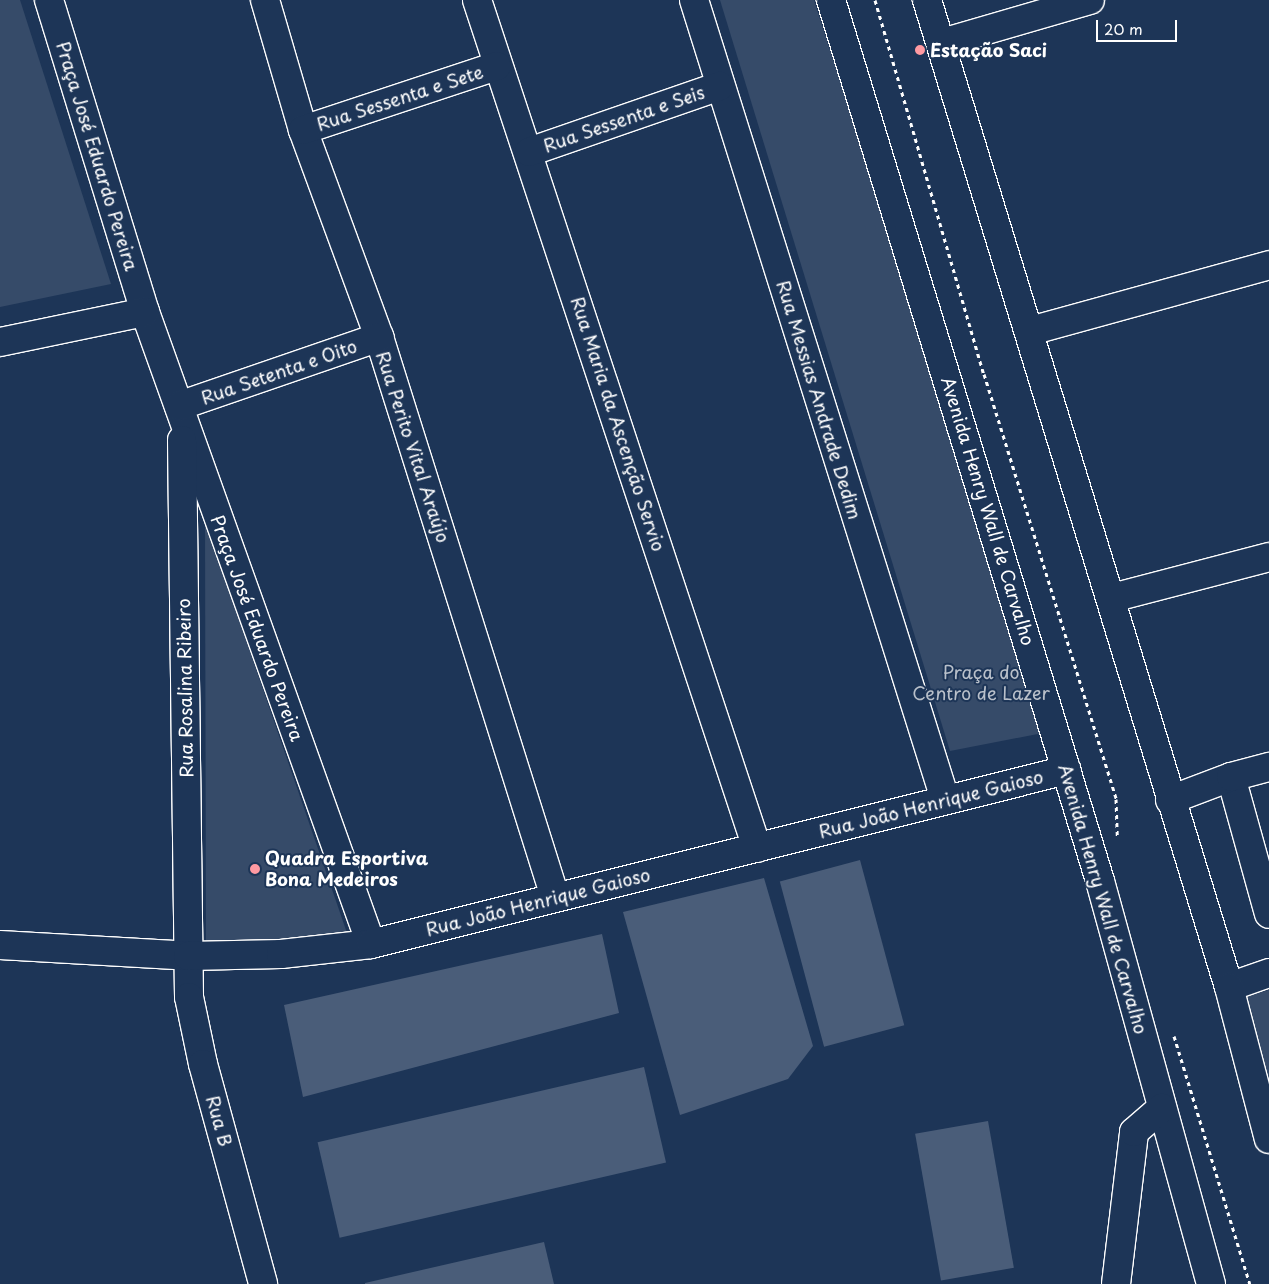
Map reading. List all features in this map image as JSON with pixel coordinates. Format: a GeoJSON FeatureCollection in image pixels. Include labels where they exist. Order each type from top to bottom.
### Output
{"type":"FeatureCollection","features":[{"type":"Feature","properties":{"kind":"street","name":"Praça José Eduardo Pereira"},"geometry":{"type":"LineString","coordinates":[[49,0],[145,312],[371,944]]}},
{"type":"Feature","properties":{"kind":"street","name":"Rua Perito Vital Araújo"},"geometry":{"type":"LineString","coordinates":[[265,0],[303,130],[378,337],[555,897]]}},
{"type":"Feature","properties":{"kind":"street","name":"Rua Maria da Ascenção Servio"},"geometry":{"type":"LineString","coordinates":[[477,0],[497,66],[529,152],[758,848]]}},
{"type":"Feature","properties":{"kind":"street","name":"Rua Messias Andrade Dedim"},"geometry":{"type":"LineString","coordinates":[[694,0],[945,799]]}},
{"type":"Feature","properties":{"kind":"street","name":"Avenida Henry Wall de Carvalho"},"geometry":{"type":"LineString","coordinates":[[831,0],[1066,770],[1211,1284]]}},
{"type":"Feature","properties":{"kind":"street"},"geometry":{"type":"LineString","coordinates":[[927,0],[942,43],[1112,598],[1170,800],[1229,987],[1269,1139]]}},
{"type":"Feature","properties":{"kind":"street"},"geometry":{"type":"LineString","coordinates":[[942,43],[1090,0]]}},
{"type":"Feature","properties":{"kind":"street","name":"Rua Sessenta e Sete"},"geometry":{"type":"LineString","coordinates":[[303,130],[497,66]]}},
{"type":"Feature","properties":{"kind":"street","name":"Rua Sessenta e Seis"},"geometry":{"type":"LineString","coordinates":[[529,152],[720,86]]}},
{"type":"Feature","properties":{"kind":"street"},"geometry":{"type":"LineString","coordinates":[[1030,331],[1269,265]]}},
{"type":"Feature","properties":{"kind":"street"},"geometry":{"type":"LineString","coordinates":[[0,342],[145,312]]}},
{"type":"Feature","properties":{"kind":"street","name":"Rua Setenta e Oito"},"geometry":{"type":"LineString","coordinates":[[181,412],[378,337]]}},
{"type":"Feature","properties":{"kind":"street","name":"Rua Rosalina Ribeiro"},"geometry":{"type":"LineString","coordinates":[[181,412],[188,956]]}},
{"type":"Feature","properties":{"kind":"street"},"geometry":{"type":"LineString","coordinates":[[1112,598],[1269,557]]}},
{"type":"Feature","properties":{"kind":"street"},"geometry":{"type":"LineString","coordinates":[[1170,800],[1231,777],[1269,767]]}},
{"type":"Feature","properties":{"kind":"street","name":"Rua João Henrique Gaioso"},"geometry":{"type":"LineString","coordinates":[[0,945],[188,956],[281,954],[371,944],[1066,770]]}},
{"type":"Feature","properties":{"kind":"street"},"geometry":{"type":"LineString","coordinates":[[1231,777],[1269,914]]}},
{"type":"Feature","properties":{"kind":"street","name":"Rua B"},"geometry":{"type":"LineString","coordinates":[[188,956],[190,997],[203,1064],[263,1284]]}},
{"type":"Feature","properties":{"kind":"street"},"geometry":{"type":"LineString","coordinates":[[1229,987],[1269,973]]}},
{"type":"Feature","properties":{"kind":"street"},"geometry":{"type":"LineString","coordinates":[[1116,1284],[1134,1132],[1162,1108]]}},
{"type":"Feature","properties":{"kind":"path"},"geometry":{"type":"LineString","coordinates":[[875,0],[984,374],[1116,798],[1117,844]]}},
{"type":"Feature","properties":{"kind":"path"},"geometry":{"type":"LineString","coordinates":[[1172,1030],[1250,1284]]}},
{"type":"Feature","properties":{"kind":"green space"},"geometry":{"type":"Polygon","coordinates":[[[0,0],[20,0],[111,284],[0,307],[0,0]]]}},
{"type":"Feature","properties":{"kind":"green space","name":"Praça do Centro de Lazer"},"geometry":{"type":"Polygon","coordinates":[[[720,0],[814,0],[1048,732],[950,751],[720,0]]]}},
{"type":"Feature","properties":{"kind":"green space"},"geometry":{"type":"Polygon","coordinates":[[[205,521],[347,933],[206,947],[205,521]]]}},
{"type":"Feature","properties":{"kind":"green space"},"geometry":{"type":"Polygon","coordinates":[[[1269,990],[1269,1081],[1245,997],[1269,990]]]}},
{"type":"Feature","properties":{"kind":"building"},"geometry":{"type":"Polygon","coordinates":[[[860,860],[904,1025],[824,1047],[780,881],[860,860]]]}},
{"type":"Feature","properties":{"kind":"building"},"geometry":{"type":"Polygon","coordinates":[[[764,878],[813,1046],[788,1079],[680,1115],[623,912],[764,878]]]}},
{"type":"Feature","properties":{"kind":"building"},"geometry":{"type":"Polygon","coordinates":[[[602,934],[619,1013],[303,1097],[284,1005],[602,934]]]}},
{"type":"Feature","properties":{"kind":"building"},"geometry":{"type":"Polygon","coordinates":[[[644,1067],[666,1162],[340,1238],[318,1142],[644,1067]]]}},
{"type":"Feature","properties":{"kind":"building"},"geometry":{"type":"Polygon","coordinates":[[[988,1121],[1014,1268],[941,1281],[915,1134],[988,1121]]]}},
{"type":"Feature","properties":{"kind":"building"},"geometry":{"type":"Polygon","coordinates":[[[544,1242],[554,1284],[365,1284],[365,1283],[544,1242]]]}},
{"type":"Feature","properties":{"kind":"place","name":"Estação Saci"},"geometry":{"type":"Point","coordinates":[920,50]}},
{"type":"Feature","properties":{"kind":"place","name":"Quadra Esportiva Bona Medeiros"},"geometry":{"type":"Point","coordinates":[255,869]}}]}
